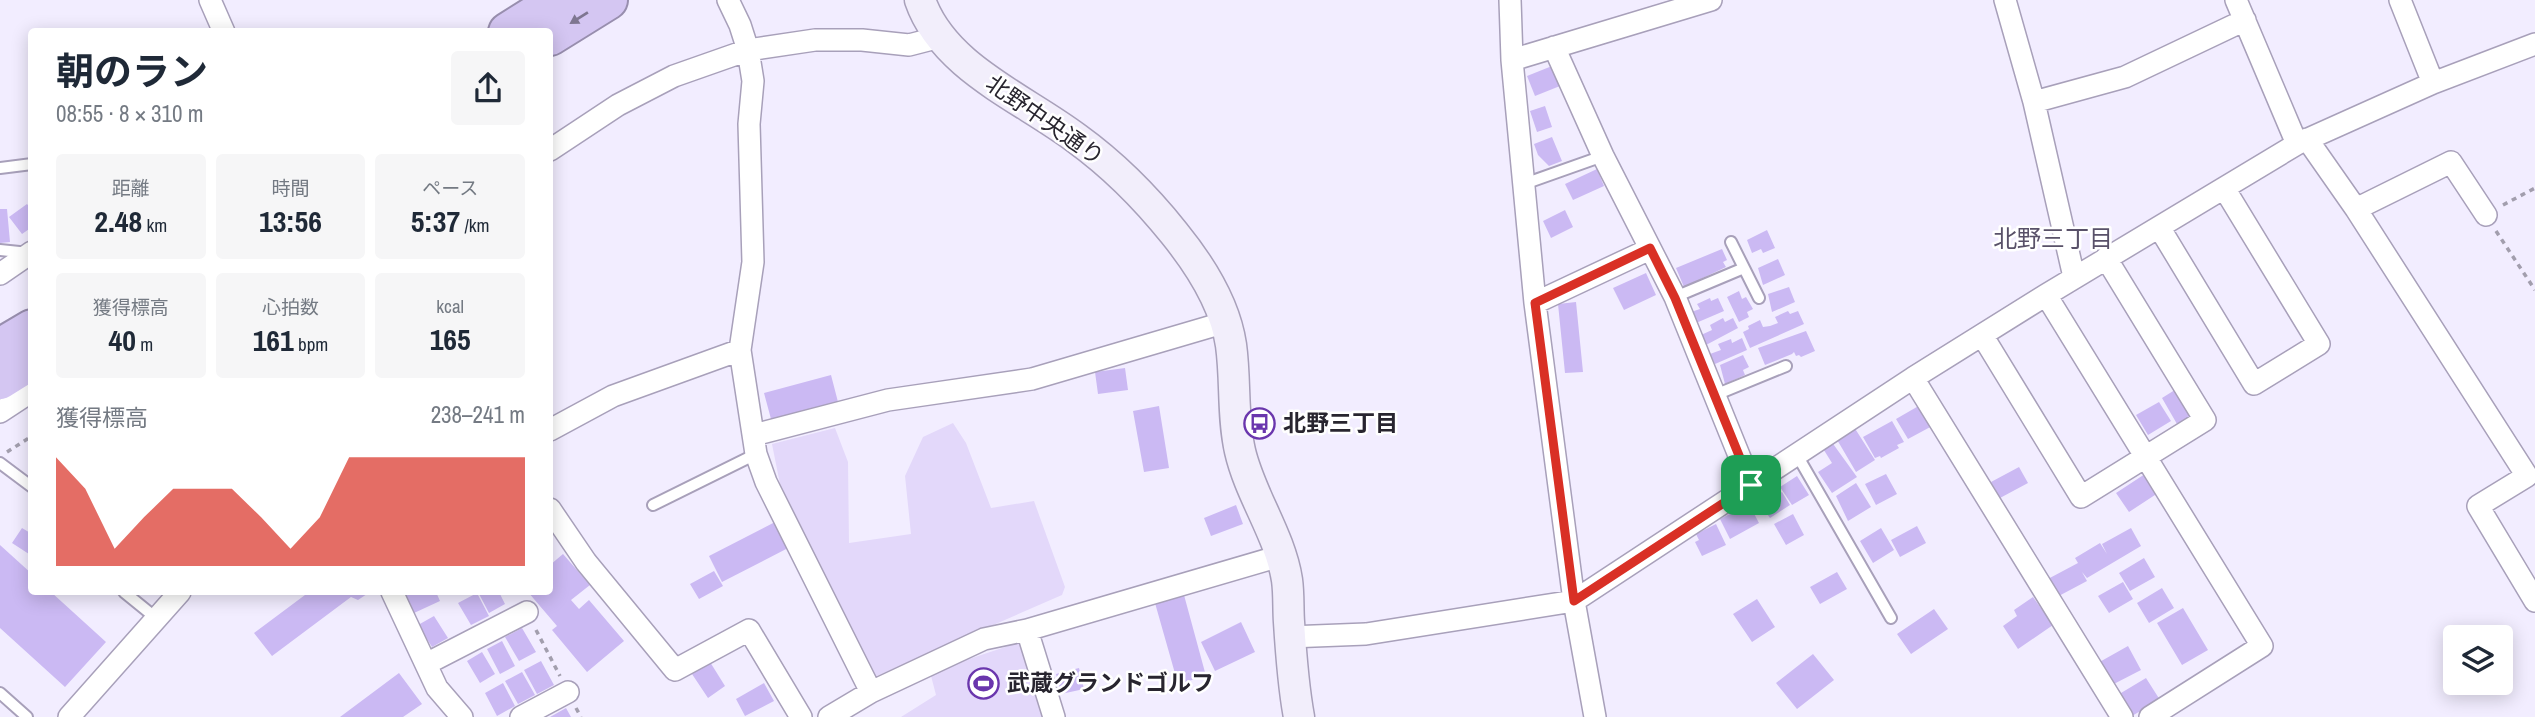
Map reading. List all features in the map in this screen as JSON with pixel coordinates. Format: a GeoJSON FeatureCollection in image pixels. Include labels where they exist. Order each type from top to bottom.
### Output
{"type":"FeatureCollection","features":[{"type":"Feature","properties":{"kind":"highway"},"geometry":{"type":"LineString","coordinates":[[514,28],[559,0]]}},
{"type":"Feature","properties":{"kind":"highway"},"geometry":{"type":"LineString","coordinates":[[553,34],[608,0]]}},
{"type":"Feature","properties":{"kind":"highway"},"geometry":{"type":"LineString","coordinates":[[0,348],[28,330]]}},
{"type":"Feature","properties":{"kind":"highway"},"geometry":{"type":"LineString","coordinates":[[0,380],[28,362]]}},
{"type":"Feature","properties":{"kind":"street"},"geometry":{"type":"LineString","coordinates":[[210,0],[222,28]]}},
{"type":"Feature","properties":{"kind":"street"},"geometry":{"type":"LineString","coordinates":[[728,0],[740,24],[753,81],[749,124],[753,262],[740,350],[755,445],[766,482],[871,692]]}},
{"type":"Feature","properties":{"kind":"street","name":"北野中央通り"},"geometry":{"type":"LineString","coordinates":[[920,0],[940,37],[955,53],[984,78],[1078,139],[1138,193],[1174,233],[1215,296],[1226,322],[1231,345],[1234,414],[1241,454],[1287,580],[1292,677],[1298,717]]}},
{"type":"Feature","properties":{"kind":"street"},"geometry":{"type":"LineString","coordinates":[[1510,0],[1512,60],[1535,303],[1574,601],[1595,717]]}},
{"type":"Feature","properties":{"kind":"street"},"geometry":{"type":"LineString","coordinates":[[1512,60],[1711,0]]}},
{"type":"Feature","properties":{"kind":"street"},"geometry":{"type":"LineString","coordinates":[[2005,0],[2035,102],[2074,277]]}},
{"type":"Feature","properties":{"kind":"street"},"geometry":{"type":"LineString","coordinates":[[2236,0],[2302,141],[2356,209],[2527,475],[2477,506],[2535,601]]}},
{"type":"Feature","properties":{"kind":"street"},"geometry":{"type":"LineString","coordinates":[[2400,0],[2433,83]]}},
{"type":"Feature","properties":{"kind":"street"},"geometry":{"type":"LineString","coordinates":[[2035,102],[2125,77],[2245,20]]}},
{"type":"Feature","properties":{"kind":"street"},"geometry":{"type":"LineString","coordinates":[[553,148],[618,105],[674,76],[748,50],[815,40],[862,40],[909,45],[940,37]]}},
{"type":"Feature","properties":{"kind":"street"},"geometry":{"type":"LineString","coordinates":[[1289,637],[1366,634],[1574,601],[1982,335],[2302,141],[2433,83],[2535,44]]}},
{"type":"Feature","properties":{"kind":"street"},"geometry":{"type":"LineString","coordinates":[[1554,47],[1603,156],[1675,298],[1751,485]]}},
{"type":"Feature","properties":{"kind":"street"},"geometry":{"type":"LineString","coordinates":[[2356,209],[2451,162],[2486,215]]}},
{"type":"Feature","properties":{"kind":"street"},"geometry":{"type":"LineString","coordinates":[[2158,227],[2254,384],[2319,344],[2224,188]]}},
{"type":"Feature","properties":{"kind":"street"},"geometry":{"type":"LineString","coordinates":[[1535,303],[1650,248]]}},
{"type":"Feature","properties":{"kind":"street"},"geometry":{"type":"LineString","coordinates":[[0,275],[28,255]]}},
{"type":"Feature","properties":{"kind":"street"},"geometry":{"type":"LineString","coordinates":[[1982,335],[2081,497],[2146,457],[2205,420],[2106,258]]}},
{"type":"Feature","properties":{"kind":"street"},"geometry":{"type":"LineString","coordinates":[[2046,295],[2262,646],[2150,717]]}},
{"type":"Feature","properties":{"kind":"street"},"geometry":{"type":"LineString","coordinates":[[755,445],[888,400],[1032,379],[1226,322]]}},
{"type":"Feature","properties":{"kind":"street"},"geometry":{"type":"LineString","coordinates":[[553,428],[614,396],[740,350]]}},
{"type":"Feature","properties":{"kind":"street"},"geometry":{"type":"LineString","coordinates":[[1913,379],[2122,717]]}},
{"type":"Feature","properties":{"kind":"street"},"geometry":{"type":"LineString","coordinates":[[0,412],[28,394]]}},
{"type":"Feature","properties":{"kind":"street"},"geometry":{"type":"LineString","coordinates":[[553,513],[586,562],[675,670],[749,630],[801,717]]}},
{"type":"Feature","properties":{"kind":"street"},"geometry":{"type":"LineString","coordinates":[[829,717],[871,692],[984,639],[1027,630],[1280,556]]}},
{"type":"Feature","properties":{"kind":"street"},"geometry":{"type":"LineString","coordinates":[[69,717],[177,595]]}},
{"type":"Feature","properties":{"kind":"street"},"geometry":{"type":"LineString","coordinates":[[395,595],[437,688],[462,717]]}},
{"type":"Feature","properties":{"kind":"street"},"geometry":{"type":"LineString","coordinates":[[426,664],[527,612]]}},
{"type":"Feature","properties":{"kind":"street"},"geometry":{"type":"LineString","coordinates":[[1027,630],[1054,717]]}},
{"type":"Feature","properties":{"kind":"street"},"geometry":{"type":"LineString","coordinates":[[521,717],[568,692]]}},
{"type":"Feature","properties":{"kind":"lane"},"geometry":{"type":"LineString","coordinates":[[1524,184],[1603,156]]}},
{"type":"Feature","properties":{"kind":"lane"},"geometry":{"type":"LineString","coordinates":[[0,168],[28,164]]}},
{"type":"Feature","properties":{"kind":"lane"},"geometry":{"type":"LineString","coordinates":[[1731,242],[1759,298]]}},
{"type":"Feature","properties":{"kind":"lane"},"geometry":{"type":"LineString","coordinates":[[0,250],[28,253]]}},
{"type":"Feature","properties":{"kind":"lane"},"geometry":{"type":"LineString","coordinates":[[1675,298],[1744,268]]}},
{"type":"Feature","properties":{"kind":"lane"},"geometry":{"type":"LineString","coordinates":[[1715,395],[1786,366]]}},
{"type":"Feature","properties":{"kind":"lane"},"geometry":{"type":"LineString","coordinates":[[653,505],[755,445]]}},
{"type":"Feature","properties":{"kind":"lane"},"geometry":{"type":"LineString","coordinates":[[1797,455],[1891,618]]}},
{"type":"Feature","properties":{"kind":"lane"},"geometry":{"type":"LineString","coordinates":[[0,463],[28,484]]}},
{"type":"Feature","properties":{"kind":"lane"},"geometry":{"type":"LineString","coordinates":[[128,595],[156,618]]}},
{"type":"Feature","properties":{"kind":"lane"},"geometry":{"type":"LineString","coordinates":[[0,693],[27,717]]}},
{"type":"Feature","properties":{"kind":"path"},"geometry":{"type":"LineString","coordinates":[[2535,188],[2486,215],[2535,290]]}},
{"type":"Feature","properties":{"kind":"path"},"geometry":{"type":"LineString","coordinates":[[0,456],[28,438]]}},
{"type":"Feature","properties":{"kind":"path"},"geometry":{"type":"LineString","coordinates":[[527,612],[581,717]]}},
{"type":"Feature","properties":{"kind":"shaded area"},"geometry":{"type":"Polygon","coordinates":[[[953,423],[966,443],[991,508],[1034,501],[1065,587],[1062,595],[872,678],[786,514],[772,444],[835,428],[848,462],[849,543],[911,534],[905,476],[923,437],[953,423]]]}},
{"type":"Feature","properties":{"kind":"shaded area","name":"武蔵グランドゴルフ"},"geometry":{"type":"Polygon","coordinates":[[[1023,641],[1042,717],[901,717],[936,695],[930,672],[1023,641]]]}},
{"type":"Feature","properties":{"kind":"building"},"geometry":{"type":"Polygon","coordinates":[[[1557,64],[1565,84],[1535,96],[1527,76],[1557,64]]]}},
{"type":"Feature","properties":{"kind":"building"},"geometry":{"type":"Polygon","coordinates":[[[1545,106],[1552,127],[1537,132],[1530,111],[1545,106]]]}},
{"type":"Feature","properties":{"kind":"building"},"geometry":{"type":"Polygon","coordinates":[[[1552,137],[1562,161],[1549,166],[1538,155],[1534,144],[1552,137]]]}},
{"type":"Feature","properties":{"kind":"building"},"geometry":{"type":"Polygon","coordinates":[[[1597,169],[1604,186],[1573,200],[1565,184],[1597,169]]]}},
{"type":"Feature","properties":{"kind":"building"},"geometry":{"type":"Polygon","coordinates":[[[27,204],[28,230],[22,234],[9,217],[27,204]]]}},
{"type":"Feature","properties":{"kind":"building"},"geometry":{"type":"Polygon","coordinates":[[[0,209],[7,209],[10,242],[0,243],[0,209]]]}},
{"type":"Feature","properties":{"kind":"building"},"geometry":{"type":"Polygon","coordinates":[[[1565,210],[1573,227],[1551,238],[1543,221],[1565,210]]]}},
{"type":"Feature","properties":{"kind":"building"},"geometry":{"type":"Polygon","coordinates":[[[1767,230],[1775,248],[1763,253],[1761,249],[1752,253],[1747,240],[1767,230]]]}},
{"type":"Feature","properties":{"kind":"building"},"geometry":{"type":"Polygon","coordinates":[[[1722,249],[1727,260],[1723,262],[1726,267],[1684,287],[1676,268],[1722,249]]]}},
{"type":"Feature","properties":{"kind":"building"},"geometry":{"type":"Polygon","coordinates":[[[1778,259],[1785,275],[1763,285],[1758,268],[1778,259]]]}},
{"type":"Feature","properties":{"kind":"building"},"geometry":{"type":"Polygon","coordinates":[[[1646,273],[1656,295],[1624,310],[1613,288],[1646,273]]]}},
{"type":"Feature","properties":{"kind":"building"},"geometry":{"type":"Polygon","coordinates":[[[1789,287],[1795,302],[1772,312],[1768,294],[1789,287]]]}},
{"type":"Feature","properties":{"kind":"building"},"geometry":{"type":"Polygon","coordinates":[[[1739,291],[1742,299],[1746,297],[1753,309],[1747,312],[1749,317],[1739,322],[1727,297],[1739,291]]]}},
{"type":"Feature","properties":{"kind":"building"},"geometry":{"type":"Polygon","coordinates":[[[1710,298],[1711,301],[1718,298],[1724,311],[1696,323],[1691,312],[1700,309],[1697,304],[1710,298]]]}},
{"type":"Feature","properties":{"kind":"building"},"geometry":{"type":"Polygon","coordinates":[[[1576,302],[1583,372],[1565,373],[1558,304],[1576,302]]]}},
{"type":"Feature","properties":{"kind":"building"},"geometry":{"type":"Polygon","coordinates":[[[1788,311],[1790,314],[1798,311],[1804,324],[1750,348],[1743,332],[1749,329],[1748,326],[1760,320],[1763,327],[1778,323],[1775,317],[1788,311]]]}},
{"type":"Feature","properties":{"kind":"building"},"geometry":{"type":"Polygon","coordinates":[[[1723,318],[1725,322],[1733,318],[1738,328],[1706,345],[1701,335],[1712,330],[1710,325],[1723,318]]]}},
{"type":"Feature","properties":{"kind":"building"},"geometry":{"type":"Polygon","coordinates":[[[1806,331],[1815,351],[1801,357],[1794,352],[1765,365],[1758,348],[1806,331]]]}},
{"type":"Feature","properties":{"kind":"building"},"geometry":{"type":"Polygon","coordinates":[[[1742,338],[1747,350],[1715,364],[1710,354],[1721,350],[1718,344],[1731,339],[1732,343],[1742,338]]]}},
{"type":"Feature","properties":{"kind":"building"},"geometry":{"type":"Polygon","coordinates":[[[1743,355],[1749,367],[1743,370],[1745,375],[1725,384],[1720,365],[1743,355]]]}},
{"type":"Feature","properties":{"kind":"building"},"geometry":{"type":"Polygon","coordinates":[[[1125,368],[1128,390],[1098,394],[1095,372],[1125,368]]]}},
{"type":"Feature","properties":{"kind":"building"},"geometry":{"type":"Polygon","coordinates":[[[831,375],[838,402],[771,419],[764,393],[831,375]]]}},
{"type":"Feature","properties":{"kind":"building"},"geometry":{"type":"Polygon","coordinates":[[[2178,388],[2193,414],[2177,424],[2162,398],[2178,388]]]}},
{"type":"Feature","properties":{"kind":"building"},"geometry":{"type":"Polygon","coordinates":[[[2159,402],[2171,421],[2148,435],[2136,415],[2159,402]]]}},
{"type":"Feature","properties":{"kind":"building"},"geometry":{"type":"Polygon","coordinates":[[[1922,404],[1934,425],[1908,439],[1896,419],[1922,404]]]}},
{"type":"Feature","properties":{"kind":"building"},"geometry":{"type":"Polygon","coordinates":[[[1159,406],[1169,468],[1144,472],[1133,411],[1159,406]]]}},
{"type":"Feature","properties":{"kind":"building"},"geometry":{"type":"Polygon","coordinates":[[[1892,421],[1904,442],[1881,458],[1875,458],[1863,437],[1892,421]]]}},
{"type":"Feature","properties":{"kind":"building"},"geometry":{"type":"Polygon","coordinates":[[[1854,427],[1875,460],[1856,472],[1836,438],[1854,427]]]}},
{"type":"Feature","properties":{"kind":"building"},"geometry":{"type":"Polygon","coordinates":[[[1831,441],[1857,477],[1832,493],[1818,472],[1832,463],[1822,447],[1831,441]]]}},
{"type":"Feature","properties":{"kind":"building"},"geometry":{"type":"Polygon","coordinates":[[[2019,467],[2028,483],[2000,498],[1991,482],[2019,467]]]}},
{"type":"Feature","properties":{"kind":"building"},"geometry":{"type":"Polygon","coordinates":[[[1886,474],[1897,494],[1876,505],[1865,484],[1886,474]]]}},
{"type":"Feature","properties":{"kind":"building"},"geometry":{"type":"Polygon","coordinates":[[[2145,474],[2158,493],[2129,512],[2116,493],[2145,474]]]}},
{"type":"Feature","properties":{"kind":"building"},"geometry":{"type":"Polygon","coordinates":[[[1797,476],[1809,495],[1792,505],[1780,487],[1797,476]]]}},
{"type":"Feature","properties":{"kind":"building"},"geometry":{"type":"Polygon","coordinates":[[[1856,483],[1871,507],[1848,521],[1836,496],[1856,483]]]}},
{"type":"Feature","properties":{"kind":"building"},"geometry":{"type":"Polygon","coordinates":[[[1782,492],[1790,505],[1770,518],[1760,504],[1782,492]]]}},
{"type":"Feature","properties":{"kind":"building"},"geometry":{"type":"Polygon","coordinates":[[[1749,504],[1759,523],[1730,539],[1720,519],[1749,504]]]}},
{"type":"Feature","properties":{"kind":"building"},"geometry":{"type":"Polygon","coordinates":[[[1236,505],[1243,524],[1211,536],[1204,518],[1236,505]]]}},
{"type":"Feature","properties":{"kind":"building"},"geometry":{"type":"Polygon","coordinates":[[[1793,514],[1804,535],[1786,545],[1774,524],[1793,514]]]}},
{"type":"Feature","properties":{"kind":"building"},"geometry":{"type":"Polygon","coordinates":[[[777,521],[790,547],[722,582],[709,556],[777,521]]]}},
{"type":"Feature","properties":{"kind":"building"},"geometry":{"type":"Polygon","coordinates":[[[1716,524],[1726,545],[1702,556],[1695,542],[1699,540],[1696,534],[1716,524]]]}},
{"type":"Feature","properties":{"kind":"building"},"geometry":{"type":"Polygon","coordinates":[[[1917,526],[1926,543],[1900,557],[1891,540],[1917,526]]]}},
{"type":"Feature","properties":{"kind":"building"},"geometry":{"type":"Polygon","coordinates":[[[22,528],[28,532],[28,553],[12,543],[22,528]]]}},
{"type":"Feature","properties":{"kind":"building"},"geometry":{"type":"Polygon","coordinates":[[[1881,528],[1894,550],[1873,563],[1860,541],[1881,528]]]}},
{"type":"Feature","properties":{"kind":"building"},"geometry":{"type":"Polygon","coordinates":[[[2131,528],[2141,546],[2087,578],[2082,572],[2087,581],[2055,598],[2046,580],[2078,563],[2075,558],[2100,543],[2107,554],[2102,544],[2131,528]]]}},
{"type":"Feature","properties":{"kind":"building"},"geometry":{"type":"Polygon","coordinates":[[[0,545],[28,570],[28,595],[54,595],[106,642],[65,687],[0,628],[0,545]]]}},
{"type":"Feature","properties":{"kind":"building"},"geometry":{"type":"Polygon","coordinates":[[[563,554],[590,585],[571,600],[579,609],[589,600],[624,641],[587,672],[552,630],[557,626],[531,595],[553,595],[553,562],[563,554]]]}},
{"type":"Feature","properties":{"kind":"building"},"geometry":{"type":"Polygon","coordinates":[[[2144,558],[2155,577],[2130,591],[2119,573],[2144,558]]]}},
{"type":"Feature","properties":{"kind":"building"},"geometry":{"type":"Polygon","coordinates":[[[714,571],[723,586],[699,599],[690,584],[714,571]]]}},
{"type":"Feature","properties":{"kind":"building"},"geometry":{"type":"Polygon","coordinates":[[[1837,572],[1847,589],[1820,604],[1810,587],[1837,572]]]}},
{"type":"Feature","properties":{"kind":"building"},"geometry":{"type":"Polygon","coordinates":[[[2123,582],[2133,599],[2109,613],[2098,596],[2123,582]]]}},
{"type":"Feature","properties":{"kind":"building"},"geometry":{"type":"Polygon","coordinates":[[[2162,588],[2174,608],[2149,623],[2137,603],[2162,588]]]}},
{"type":"Feature","properties":{"kind":"building"},"geometry":{"type":"Polygon","coordinates":[[[305,595],[366,595],[358,600],[351,597],[272,656],[254,633],[305,595]]]}},
{"type":"Feature","properties":{"kind":"building"},"geometry":{"type":"Polygon","coordinates":[[[406,595],[437,595],[440,601],[414,613],[406,595]]]}},
{"type":"Feature","properties":{"kind":"building"},"geometry":{"type":"Polygon","coordinates":[[[478,595],[489,616],[471,625],[458,603],[478,595]]]}},
{"type":"Feature","properties":{"kind":"building"},"geometry":{"type":"Polygon","coordinates":[[[480,595],[500,595],[505,604],[489,613],[480,595]]]}},
{"type":"Feature","properties":{"kind":"building"},"geometry":{"type":"Polygon","coordinates":[[[1184,595],[1206,676],[1178,684],[1155,603],[1184,595]]]}},
{"type":"Feature","properties":{"kind":"building"},"geometry":{"type":"Polygon","coordinates":[[[2033,597],[2053,625],[2018,649],[2003,626],[2017,616],[2014,610],[2033,597]]]}},
{"type":"Feature","properties":{"kind":"building"},"geometry":{"type":"Polygon","coordinates":[[[1757,599],[1775,627],[1752,642],[1733,614],[1757,599]]]}},
{"type":"Feature","properties":{"kind":"building"},"geometry":{"type":"Polygon","coordinates":[[[2183,608],[2208,650],[2182,665],[2157,623],[2183,608]]]}},
{"type":"Feature","properties":{"kind":"building"},"geometry":{"type":"Polygon","coordinates":[[[1934,609],[1948,629],[1911,654],[1897,634],[1934,609]]]}},
{"type":"Feature","properties":{"kind":"building"},"geometry":{"type":"Polygon","coordinates":[[[434,616],[448,638],[432,647],[418,625],[434,616]]]}},
{"type":"Feature","properties":{"kind":"building"},"geometry":{"type":"Polygon","coordinates":[[[1241,622],[1255,652],[1215,671],[1201,642],[1241,622]]]}},
{"type":"Feature","properties":{"kind":"building"},"geometry":{"type":"Polygon","coordinates":[[[522,628],[536,652],[519,661],[505,637],[522,628]]]}},
{"type":"Feature","properties":{"kind":"building"},"geometry":{"type":"Polygon","coordinates":[[[502,641],[515,666],[500,674],[487,649],[502,641]]]}},
{"type":"Feature","properties":{"kind":"building"},"geometry":{"type":"Polygon","coordinates":[[[2128,646],[2141,670],[2108,687],[2096,664],[2128,646]]]}},
{"type":"Feature","properties":{"kind":"building"},"geometry":{"type":"Polygon","coordinates":[[[482,652],[495,674],[480,683],[467,661],[482,652]]]}},
{"type":"Feature","properties":{"kind":"building"},"geometry":{"type":"Polygon","coordinates":[[[1813,654],[1834,680],[1797,709],[1776,683],[1813,654]]]}},
{"type":"Feature","properties":{"kind":"building"},"geometry":{"type":"Polygon","coordinates":[[[541,661],[554,685],[537,694],[524,670],[541,661]]]}},
{"type":"Feature","properties":{"kind":"building"},"geometry":{"type":"Polygon","coordinates":[[[710,662],[725,686],[708,698],[692,674],[710,662]]]}},
{"type":"Feature","properties":{"kind":"building"},"geometry":{"type":"Polygon","coordinates":[[[1079,668],[1084,689],[1061,694],[1056,674],[1079,668]]]}},
{"type":"Feature","properties":{"kind":"building"},"geometry":{"type":"Polygon","coordinates":[[[522,672],[535,695],[518,704],[505,681],[522,672]]]}},
{"type":"Feature","properties":{"kind":"building"},"geometry":{"type":"Polygon","coordinates":[[[399,673],[422,704],[403,717],[340,717],[399,673]]]}},
{"type":"Feature","properties":{"kind":"building"},"geometry":{"type":"Polygon","coordinates":[[[2146,678],[2160,700],[2130,717],[2116,696],[2146,678]]]}},
{"type":"Feature","properties":{"kind":"building"},"geometry":{"type":"Polygon","coordinates":[[[503,683],[515,706],[497,716],[485,693],[503,683]]]}},
{"type":"Feature","properties":{"kind":"building"},"geometry":{"type":"Polygon","coordinates":[[[764,683],[774,701],[745,716],[736,699],[764,683]]]}},
{"type":"Feature","properties":{"kind":"building"},"geometry":{"type":"Polygon","coordinates":[[[566,708],[571,717],[550,717],[566,708]]]}},
{"type":"Feature","properties":{"kind":"place","name":"北野三丁目"},"geometry":{"type":"Point","coordinates":[1260,423]}},
{"type":"Feature","properties":{"kind":"place","name":"武蔵グランドゴルフ"},"geometry":{"type":"Point","coordinates":[984,683]}},
{"type":"Feature","properties":{"kind":"district","name":"北野三丁目"},"geometry":{"type":"Point","coordinates":[2053,239]}},
{"type":"Feature","properties":{"kind":"route"},"geometry":{"type":"LineString","coordinates":[[1650,248],[1675,298],[1751,485],[1574,601],[1535,303],[1650,248]]}}]}
